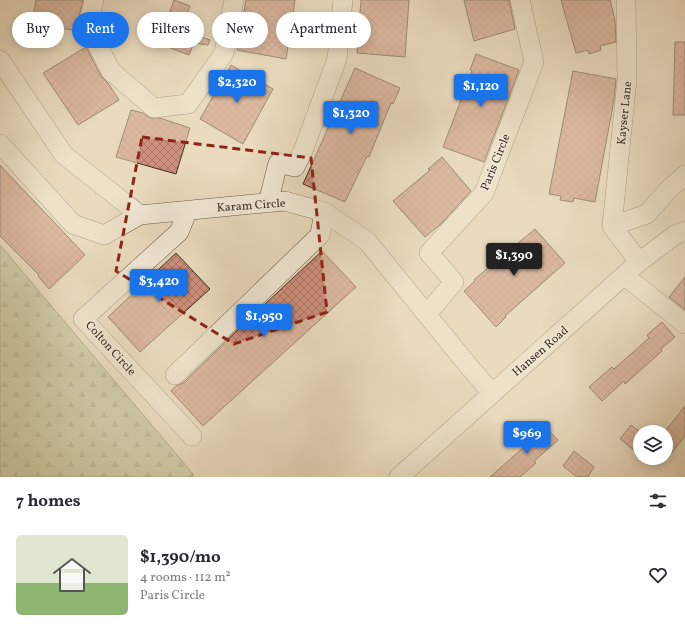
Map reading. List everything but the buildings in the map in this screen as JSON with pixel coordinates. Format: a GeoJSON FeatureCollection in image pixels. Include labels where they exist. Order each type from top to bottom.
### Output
{"type":"FeatureCollection","features":[{"type":"Feature","properties":{"kind":"street"},"geometry":{"type":"LineString","coordinates":[[94,0],[88,27],[111,71],[154,108],[188,104],[224,53],[234,0]]}},
{"type":"Feature","properties":{"kind":"street"},"geometry":{"type":"LineString","coordinates":[[268,203],[278,163],[295,167],[303,152],[337,59],[343,0]]}},
{"type":"Feature","properties":{"kind":"street","name":"Paris Circle"},"geometry":{"type":"LineString","coordinates":[[427,314],[454,282],[429,253],[484,193],[534,62],[520,0]]}},
{"type":"Feature","properties":{"kind":"street","name":"Kayser Lane"},"geometry":{"type":"LineString","coordinates":[[612,226],[628,80],[626,0]]}},
{"type":"Feature","properties":{"kind":"street"},"geometry":{"type":"LineString","coordinates":[[0,60],[64,154],[140,215],[104,235],[74,224],[0,144]]}},
{"type":"Feature","properties":{"kind":"street"},"geometry":{"type":"LineString","coordinates":[[639,262],[612,226],[647,214],[668,190],[685,175]]}},
{"type":"Feature","properties":{"kind":"street","name":"Karam Circle"},"geometry":{"type":"LineString","coordinates":[[140,215],[285,201],[324,212],[366,241],[492,393]]}},
{"type":"Feature","properties":{"kind":"street","name":"Colton Circle"},"geometry":{"type":"LineString","coordinates":[[188,210],[179,232],[83,319],[192,436]]}},
{"type":"Feature","properties":{"kind":"street"},"geometry":{"type":"LineString","coordinates":[[175,375],[320,235],[324,212]]}},
{"type":"Feature","properties":{"kind":"street","name":"Hansen Road"},"geometry":{"type":"LineString","coordinates":[[399,477],[639,262],[675,235],[685,231]]}},
{"type":"Feature","properties":{"kind":"street"},"geometry":{"type":"LineString","coordinates":[[625,276],[685,324]]}},
{"type":"Feature","properties":{"kind":"highlighted area"},"geometry":{"type":"Polygon","coordinates":[[[142,137],[311,158],[327,312],[234,344],[116,271],[142,137]]]}},
{"type":"Feature","properties":{"kind":"green space"},"geometry":{"type":"Polygon","coordinates":[[[0,245],[193,474],[193,477],[0,477],[0,245]]]}}]}
